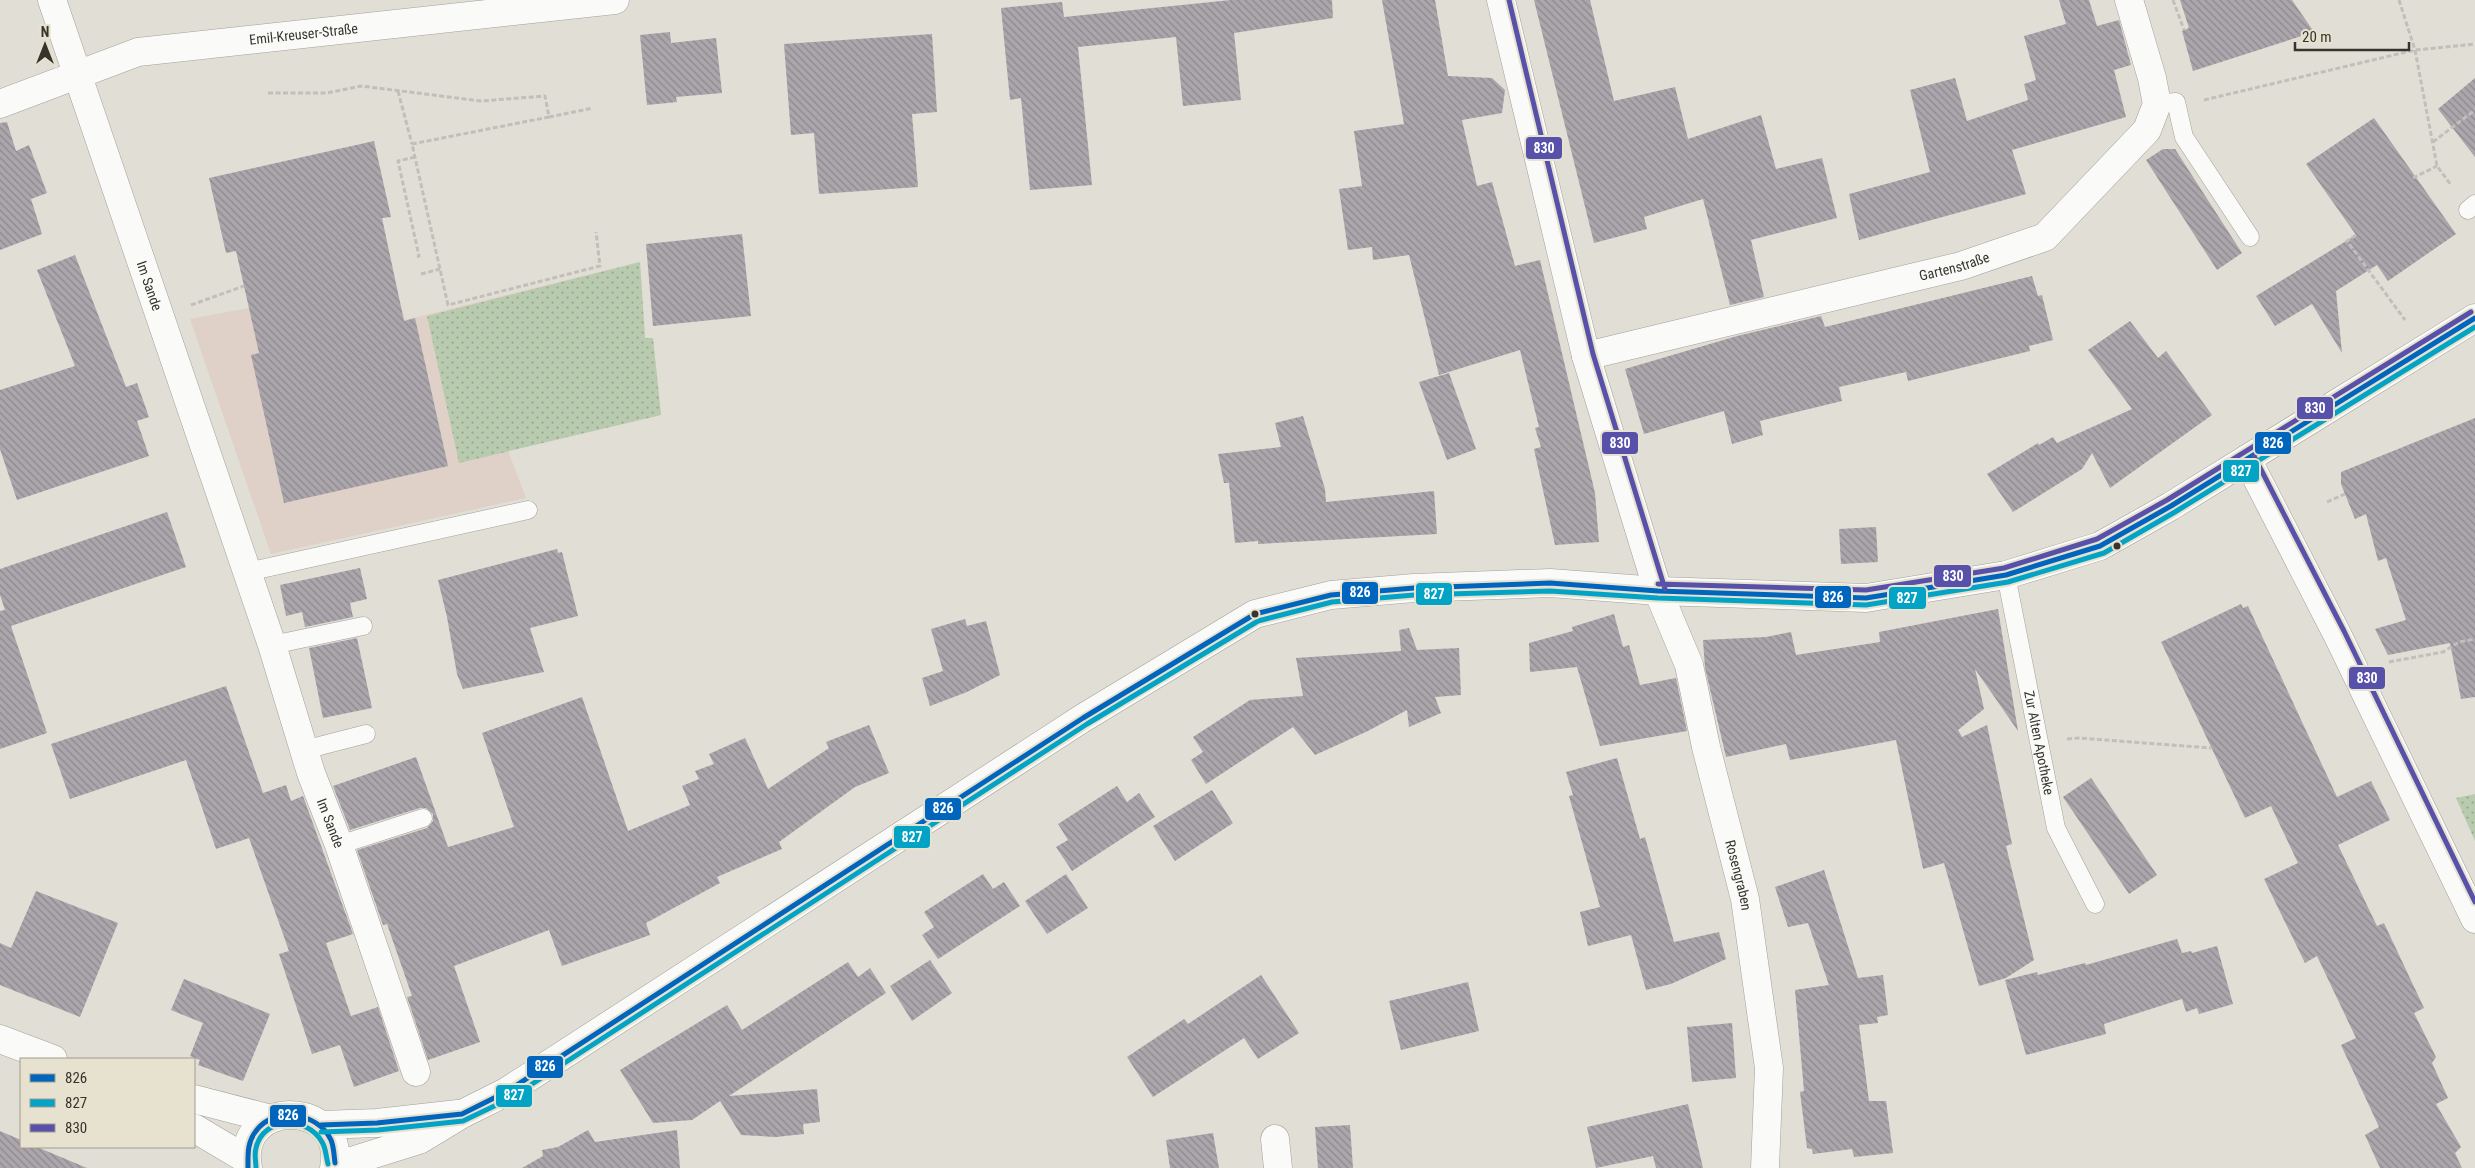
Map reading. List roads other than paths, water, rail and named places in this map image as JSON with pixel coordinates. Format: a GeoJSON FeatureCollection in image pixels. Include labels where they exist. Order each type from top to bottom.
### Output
{"type":"FeatureCollection","features":[{"type":"Feature","properties":{"kind":"street","name":"Im Sande"},"geometry":{"type":"LineString","coordinates":[[52,0],[272,645],[304,750],[339,845],[416,1072]]}},
{"type":"Feature","properties":{"kind":"street","name":"Emil-Kreuser-Straße"},"geometry":{"type":"LineString","coordinates":[[0,104],[77,73],[138,52],[615,0]]}},
{"type":"Feature","properties":{"kind":"street","name":"Rosengraben"},"geometry":{"type":"LineString","coordinates":[[1501,0],[1586,356],[1658,591],[1689,664],[1706,747],[1745,899],[1769,1068],[1765,1168]]}},
{"type":"Feature","properties":{"kind":"street","name":"Gartenstraße"},"geometry":{"type":"LineString","coordinates":[[1586,356],[1961,266],[2045,237],[2147,130],[2156,104],[2152,78],[2129,0]]}},
{"type":"Feature","properties":{"kind":"street"},"geometry":{"type":"LineString","coordinates":[[247,1163],[248,1144],[255,1132],[279,1115],[294,1114],[308,1117],[321,1125],[330,1137],[335,1151],[335,1167],[419,1140],[462,1114],[506,1092],[1083,718],[1255,614],[1331,595],[1414,588],[1550,583],[1658,591],[1866,598],[2006,575],[2100,546],[2172,506],[2475,318]]}},
{"type":"Feature","properties":{"kind":"street"},"geometry":{"type":"LineString","coordinates":[[2247,459],[2338,634],[2354,672],[2475,919]]}},
{"type":"Feature","properties":{"kind":"street"},"geometry":{"type":"LineString","coordinates":[[0,1039],[50,1058]]}},
{"type":"Feature","properties":{"kind":"street"},"geometry":{"type":"LineString","coordinates":[[195,1099],[271,1119]]}},
{"type":"Feature","properties":{"kind":"street"},"geometry":{"type":"LineString","coordinates":[[321,1125],[377,1123],[462,1114]]}},
{"type":"Feature","properties":{"kind":"street"},"geometry":{"type":"LineString","coordinates":[[195,1129],[247,1163]]}},
{"type":"Feature","properties":{"kind":"street"},"geometry":{"type":"LineString","coordinates":[[1275,1138],[1278,1168]]}},
{"type":"Feature","properties":{"kind":"lane"},"geometry":{"type":"LineString","coordinates":[[2156,104],[2176,102],[2184,136],[2250,238]]}},
{"type":"Feature","properties":{"kind":"lane"},"geometry":{"type":"LineString","coordinates":[[247,572],[528,510]]}},
{"type":"Feature","properties":{"kind":"lane","name":"Zur Alten Apotheke"},"geometry":{"type":"LineString","coordinates":[[2006,575],[2056,828],[2095,904]]}},
{"type":"Feature","properties":{"kind":"lane"},"geometry":{"type":"LineString","coordinates":[[272,645],[363,626]]}},
{"type":"Feature","properties":{"kind":"lane"},"geometry":{"type":"LineString","coordinates":[[304,750],[366,734]]}},
{"type":"Feature","properties":{"kind":"lane"},"geometry":{"type":"LineString","coordinates":[[339,845],[423,818]]}}]}
